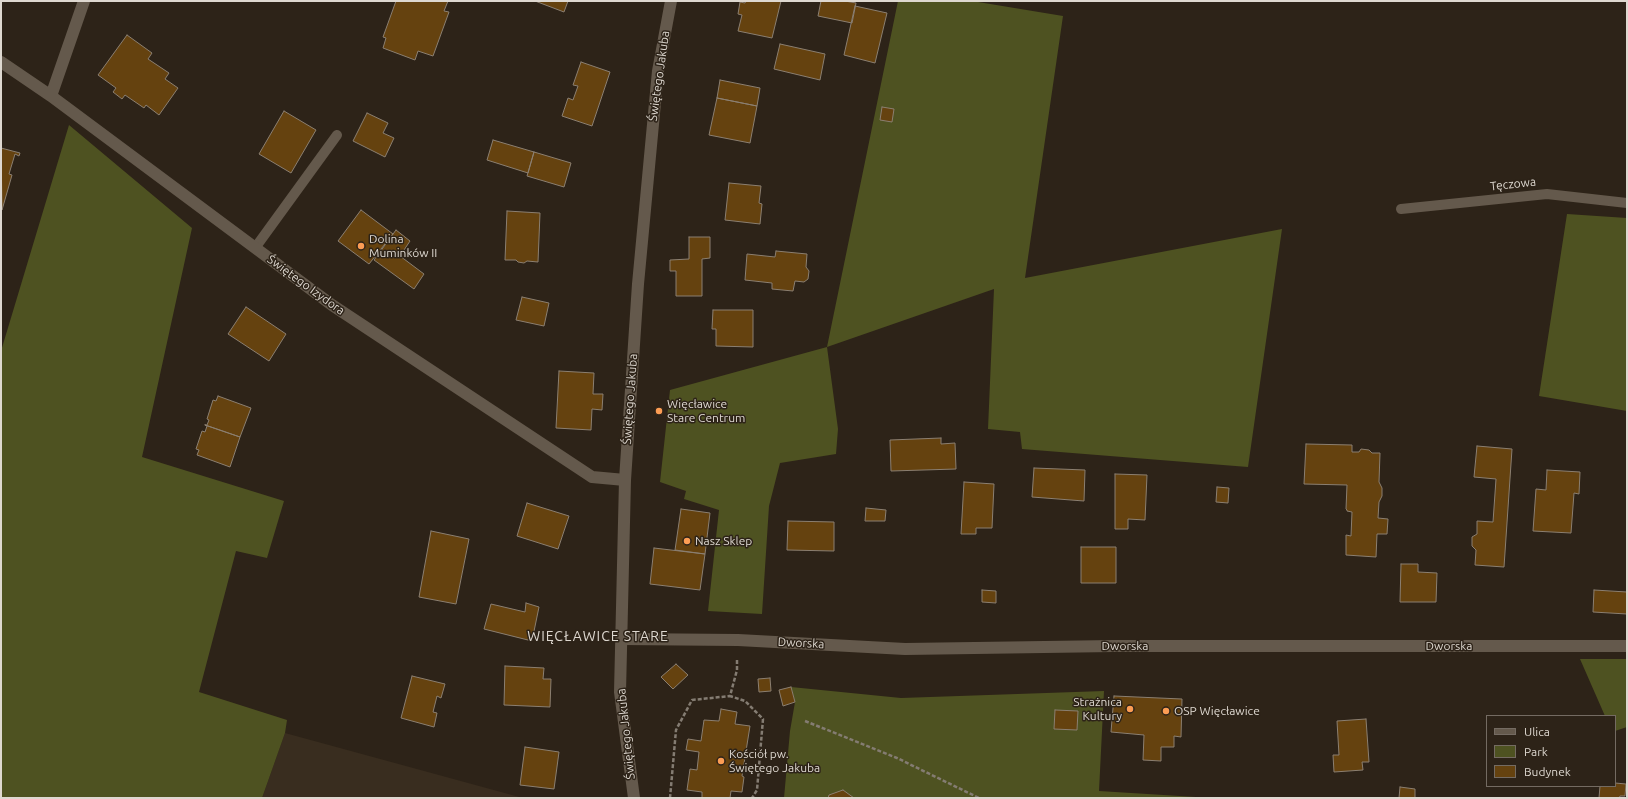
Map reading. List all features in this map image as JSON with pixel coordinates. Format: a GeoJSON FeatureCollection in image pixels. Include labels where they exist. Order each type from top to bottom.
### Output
{"type":"FeatureCollection","features":[{"type":"Feature","properties":{"kind":"street"},"geometry":{"type":"LineString","coordinates":[[51,96],[84,1]]}},
{"type":"Feature","properties":{"kind":"street","name":"Świętego Jakuba"},"geometry":{"type":"LineString","coordinates":[[634,798],[620,692],[625,480],[638,284],[657,79],[671,1]]}},
{"type":"Feature","properties":{"kind":"street","name":"Świętego Izydora"},"geometry":{"type":"LineString","coordinates":[[1,62],[51,96],[332,305],[592,477],[625,480]]}},
{"type":"Feature","properties":{"kind":"street","name":"Dworska"},"geometry":{"type":"LineString","coordinates":[[622,639],[738,640],[905,649],[1114,646],[1627,646]]}},
{"type":"Feature","properties":{"kind":"lane"},"geometry":{"type":"LineString","coordinates":[[255,248],[337,135]]}},
{"type":"Feature","properties":{"kind":"lane","name":"Tęczowa"},"geometry":{"type":"LineString","coordinates":[[1401,209],[1547,194],[1627,203]]}},
{"type":"Feature","properties":{"kind":"path"},"geometry":{"type":"LineString","coordinates":[[730,696],[737,670],[737,660]]}},
{"type":"Feature","properties":{"kind":"path"},"geometry":{"type":"LineString","coordinates":[[670,798],[676,730],[692,700],[730,696],[745,701],[763,719],[757,790],[752,798]]}},
{"type":"Feature","properties":{"kind":"path"},"geometry":{"type":"LineString","coordinates":[[805,721],[897,758],[980,798]]}},
{"type":"Feature","properties":{"kind":"shaded area"},"geometry":{"type":"Polygon","coordinates":[[[285,733],[523,798],[262,798],[285,733]]]}},
{"type":"Feature","properties":{"kind":"green space"},"geometry":{"type":"Polygon","coordinates":[[[898,1],[972,1],[1063,16],[1025,278],[1282,229],[1248,467],[1022,449],[1020,432],[988,429],[994,289],[827,347],[898,1]]]}},
{"type":"Feature","properties":{"kind":"green space"},"geometry":{"type":"Polygon","coordinates":[[[69,125],[192,228],[142,457],[284,501],[267,558],[236,551],[199,692],[287,720],[285,733],[262,798],[1,798],[1,351],[69,125]]]}},
{"type":"Feature","properties":{"kind":"green space"},"geometry":{"type":"Polygon","coordinates":[[[1567,214],[1627,218],[1627,411],[1539,396],[1567,214]]]}},
{"type":"Feature","properties":{"kind":"green space"},"geometry":{"type":"Polygon","coordinates":[[[827,347],[838,429],[836,454],[780,463],[769,506],[762,614],[708,611],[719,510],[684,499],[686,491],[660,482],[670,390],[827,347]]]}},
{"type":"Feature","properties":{"kind":"green space"},"geometry":{"type":"Polygon","coordinates":[[[1580,659],[1627,659],[1627,727],[1616,731],[1616,715],[1605,715],[1580,659]]]}},
{"type":"Feature","properties":{"kind":"green space"},"geometry":{"type":"Polygon","coordinates":[[[791,687],[901,698],[1104,691],[1099,791],[1212,798],[784,798],[790,731],[795,702],[791,687]]]}},
{"type":"Feature","properties":{"kind":"building"},"geometry":{"type":"Polygon","coordinates":[[[396,1],[448,1],[444,11],[449,12],[433,56],[418,51],[415,60],[383,48],[386,38],[383,37],[396,1]]]}},
{"type":"Feature","properties":{"kind":"building"},"geometry":{"type":"Polygon","coordinates":[[[535,1],[568,1],[564,12],[535,1]]]}},
{"type":"Feature","properties":{"kind":"building"},"geometry":{"type":"Polygon","coordinates":[[[746,1],[781,1],[772,38],[738,31],[742,15],[738,14],[740,2],[745,3],[746,1]]]}},
{"type":"Feature","properties":{"kind":"building"},"geometry":{"type":"Polygon","coordinates":[[[821,1],[845,1],[856,3],[852,23],[818,16],[821,1]]]}},
{"type":"Feature","properties":{"kind":"building"},"geometry":{"type":"Polygon","coordinates":[[[855,6],[887,13],[875,63],[844,55],[855,6]]]}},
{"type":"Feature","properties":{"kind":"building"},"geometry":{"type":"Polygon","coordinates":[[[127,35],[152,53],[148,59],[169,73],[165,79],[178,88],[159,115],[146,105],[144,108],[125,95],[122,99],[113,92],[116,88],[98,75],[127,35]]]}},
{"type":"Feature","properties":{"kind":"building"},"geometry":{"type":"Polygon","coordinates":[[[780,44],[825,54],[820,80],[774,69],[780,44]]]}},
{"type":"Feature","properties":{"kind":"building"},"geometry":{"type":"Polygon","coordinates":[[[581,62],[610,72],[592,126],[562,116],[568,98],[573,100],[578,86],[573,85],[581,62]]]}},
{"type":"Feature","properties":{"kind":"building"},"geometry":{"type":"Polygon","coordinates":[[[720,80],[760,88],[757,106],[717,98],[720,80]]]}},
{"type":"Feature","properties":{"kind":"building"},"geometry":{"type":"Polygon","coordinates":[[[717,98],[757,106],[750,143],[709,135],[717,98]]]}},
{"type":"Feature","properties":{"kind":"building"},"geometry":{"type":"Polygon","coordinates":[[[882,107],[894,109],[892,122],[880,120],[882,107]]]}},
{"type":"Feature","properties":{"kind":"building"},"geometry":{"type":"Polygon","coordinates":[[[284,111],[316,130],[291,173],[259,154],[284,111]]]}},
{"type":"Feature","properties":{"kind":"building"},"geometry":{"type":"Polygon","coordinates":[[[367,113],[388,123],[383,133],[394,138],[385,157],[353,141],[367,113]]]}},
{"type":"Feature","properties":{"kind":"building"},"geometry":{"type":"Polygon","coordinates":[[[493,140],[534,152],[528,173],[487,160],[493,140]]]}},
{"type":"Feature","properties":{"kind":"building"},"geometry":{"type":"Polygon","coordinates":[[[1,148],[20,153],[19,156],[15,154],[9,174],[12,175],[2,210],[1,148]]]}},
{"type":"Feature","properties":{"kind":"building"},"geometry":{"type":"Polygon","coordinates":[[[534,152],[571,163],[564,187],[527,176],[534,152]]]}},
{"type":"Feature","properties":{"kind":"building"},"geometry":{"type":"Polygon","coordinates":[[[729,183],[761,186],[759,203],[762,204],[760,224],[725,220],[729,183]]]}},
{"type":"Feature","properties":{"kind":"building"},"geometry":{"type":"Polygon","coordinates":[[[361,210],[393,234],[369,264],[338,241],[361,210]]]}},
{"type":"Feature","properties":{"kind":"building"},"geometry":{"type":"Polygon","coordinates":[[[507,211],[540,213],[538,262],[527,261],[524,263],[516,260],[505,260],[507,211]]]}},
{"type":"Feature","properties":{"kind":"building"},"geometry":{"type":"Polygon","coordinates":[[[396,230],[410,241],[400,256],[424,274],[414,289],[374,260],[396,230]]]}},
{"type":"Feature","properties":{"kind":"building"},"geometry":{"type":"Polygon","coordinates":[[[689,237],[710,237],[710,258],[702,259],[702,296],[676,296],[676,271],[670,271],[670,260],[689,259],[689,237]]]}},
{"type":"Feature","properties":{"kind":"building"},"geometry":{"type":"Polygon","coordinates":[[[776,251],[807,254],[806,267],[809,271],[808,279],[804,282],[795,281],[793,291],[772,289],[772,283],[745,280],[747,254],[775,257],[776,251]]]}},
{"type":"Feature","properties":{"kind":"building"},"geometry":{"type":"Polygon","coordinates":[[[522,297],[549,303],[544,326],[516,320],[522,297]]]}},
{"type":"Feature","properties":{"kind":"building"},"geometry":{"type":"Polygon","coordinates":[[[246,307],[286,334],[269,361],[228,334],[246,307]]]}},
{"type":"Feature","properties":{"kind":"building"},"geometry":{"type":"Polygon","coordinates":[[[713,310],[753,310],[753,347],[716,346],[716,329],[712,329],[713,310]]]}},
{"type":"Feature","properties":{"kind":"building"},"geometry":{"type":"Polygon","coordinates":[[[559,371],[594,373],[593,394],[603,394],[602,410],[592,409],[591,430],[556,428],[559,371]]]}},
{"type":"Feature","properties":{"kind":"building"},"geometry":{"type":"Polygon","coordinates":[[[218,396],[251,408],[240,437],[205,425],[207,425],[209,420],[207,419],[213,400],[216,401],[218,396]]]}},
{"type":"Feature","properties":{"kind":"building"},"geometry":{"type":"Polygon","coordinates":[[[205,425],[240,437],[230,467],[197,455],[199,450],[196,449],[202,431],[205,432],[207,426],[205,425]]]}},
{"type":"Feature","properties":{"kind":"building"},"geometry":{"type":"Polygon","coordinates":[[[941,438],[941,444],[955,443],[956,469],[891,471],[890,440],[941,438]]]}},
{"type":"Feature","properties":{"kind":"building"},"geometry":{"type":"Polygon","coordinates":[[[1306,444],[1352,445],[1352,452],[1359,452],[1361,449],[1369,450],[1372,453],[1380,453],[1379,482],[1382,488],[1382,496],[1379,502],[1378,518],[1388,519],[1387,534],[1377,534],[1376,557],[1346,555],[1346,535],[1351,536],[1352,512],[1347,511],[1346,509],[1347,485],[1304,484],[1306,444]]]}},
{"type":"Feature","properties":{"kind":"building"},"geometry":{"type":"Polygon","coordinates":[[[1477,446],[1512,449],[1504,567],[1475,565],[1476,550],[1472,546],[1472,537],[1477,534],[1477,521],[1493,522],[1496,479],[1474,477],[1477,446]]]}},
{"type":"Feature","properties":{"kind":"building"},"geometry":{"type":"Polygon","coordinates":[[[1034,468],[1085,470],[1084,501],[1032,497],[1034,468]]]}},
{"type":"Feature","properties":{"kind":"building"},"geometry":{"type":"Polygon","coordinates":[[[1547,470],[1580,472],[1579,494],[1574,493],[1571,533],[1533,531],[1536,489],[1546,490],[1547,470]]]}},
{"type":"Feature","properties":{"kind":"building"},"geometry":{"type":"Polygon","coordinates":[[[1115,474],[1147,475],[1145,520],[1128,519],[1128,529],[1115,529],[1115,474]]]}},
{"type":"Feature","properties":{"kind":"building"},"geometry":{"type":"Polygon","coordinates":[[[964,482],[994,484],[992,528],[976,528],[976,534],[961,534],[964,482]]]}},
{"type":"Feature","properties":{"kind":"building"},"geometry":{"type":"Polygon","coordinates":[[[1217,487],[1229,488],[1228,503],[1216,502],[1217,487]]]}},
{"type":"Feature","properties":{"kind":"building"},"geometry":{"type":"Polygon","coordinates":[[[527,503],[569,516],[558,549],[517,536],[527,503]]]}},
{"type":"Feature","properties":{"kind":"building"},"geometry":{"type":"Polygon","coordinates":[[[866,508],[886,510],[885,521],[865,521],[866,508]]]}},
{"type":"Feature","properties":{"kind":"building"},"geometry":{"type":"Polygon","coordinates":[[[681,509],[710,513],[705,554],[675,550],[681,509]]]}},
{"type":"Feature","properties":{"kind":"building"},"geometry":{"type":"Polygon","coordinates":[[[788,521],[834,522],[834,551],[787,550],[788,521]]]}},
{"type":"Feature","properties":{"kind":"building"},"geometry":{"type":"Polygon","coordinates":[[[431,531],[469,539],[456,604],[419,597],[431,531]]]}},
{"type":"Feature","properties":{"kind":"building"},"geometry":{"type":"Polygon","coordinates":[[[1081,547],[1116,547],[1116,583],[1081,583],[1081,547]]]}},
{"type":"Feature","properties":{"kind":"building"},"geometry":{"type":"Polygon","coordinates":[[[654,548],[705,554],[700,590],[650,584],[654,548]]]}},
{"type":"Feature","properties":{"kind":"building"},"geometry":{"type":"Polygon","coordinates":[[[1401,564],[1418,564],[1418,572],[1437,573],[1436,602],[1400,602],[1401,564]]]}},
{"type":"Feature","properties":{"kind":"building"},"geometry":{"type":"Polygon","coordinates":[[[982,590],[996,591],[996,603],[982,602],[982,590]]]}},
{"type":"Feature","properties":{"kind":"building"},"geometry":{"type":"Polygon","coordinates":[[[1594,590],[1627,592],[1627,614],[1593,612],[1594,590]]]}},
{"type":"Feature","properties":{"kind":"building"},"geometry":{"type":"Polygon","coordinates":[[[526,603],[539,607],[532,641],[484,629],[491,604],[525,612],[526,603]]]}},
{"type":"Feature","properties":{"kind":"building"},"geometry":{"type":"Polygon","coordinates":[[[676,664],[688,675],[673,689],[661,677],[676,664]]]}},
{"type":"Feature","properties":{"kind":"building"},"geometry":{"type":"Polygon","coordinates":[[[505,666],[544,668],[543,679],[551,679],[550,707],[504,705],[505,666]]]}},
{"type":"Feature","properties":{"kind":"building"},"geometry":{"type":"Polygon","coordinates":[[[412,676],[445,684],[441,698],[437,696],[433,712],[437,713],[434,727],[401,718],[412,676]]]}},
{"type":"Feature","properties":{"kind":"building"},"geometry":{"type":"Polygon","coordinates":[[[770,678],[771,691],[759,692],[758,679],[770,678]]]}},
{"type":"Feature","properties":{"kind":"building"},"geometry":{"type":"Polygon","coordinates":[[[791,687],[795,702],[783,706],[779,690],[791,687]]]}},
{"type":"Feature","properties":{"kind":"building"},"geometry":{"type":"Polygon","coordinates":[[[1114,696],[1182,699],[1181,737],[1174,736],[1174,747],[1161,747],[1161,761],[1143,760],[1144,735],[1111,732],[1114,696]]]}},
{"type":"Feature","properties":{"kind":"building","name":"Kościół pw. Świętego Jakuba"},"geometry":{"type":"Polygon","coordinates":[[[721,709],[737,712],[735,724],[750,726],[742,776],[744,777],[742,792],[731,791],[730,798],[702,798],[702,792],[687,790],[690,769],[697,770],[699,752],[686,750],[688,739],[701,741],[704,720],[719,721],[721,709]]]}},
{"type":"Feature","properties":{"kind":"building"},"geometry":{"type":"Polygon","coordinates":[[[1055,710],[1078,711],[1077,730],[1054,729],[1055,710]]]}},
{"type":"Feature","properties":{"kind":"building"},"geometry":{"type":"Polygon","coordinates":[[[1366,719],[1369,762],[1362,762],[1363,770],[1334,772],[1333,755],[1339,755],[1337,721],[1366,719]]]}},
{"type":"Feature","properties":{"kind":"building"},"geometry":{"type":"Polygon","coordinates":[[[525,747],[559,752],[554,789],[520,785],[525,747]]]}},
{"type":"Feature","properties":{"kind":"building"},"geometry":{"type":"Polygon","coordinates":[[[1616,783],[1626,784],[1625,796],[1620,796],[1619,798],[1599,798],[1600,787],[1616,787],[1616,783]]]}},
{"type":"Feature","properties":{"kind":"building"},"geometry":{"type":"Polygon","coordinates":[[[1400,787],[1415,789],[1415,798],[1399,798],[1400,787]]]}},
{"type":"Feature","properties":{"kind":"building"},"geometry":{"type":"Polygon","coordinates":[[[843,790],[854,798],[828,798],[829,795],[843,790]]]}},
{"type":"Feature","properties":{"kind":"place","name":"Dolina Muminków II"},"geometry":{"type":"Point","coordinates":[361,246]}},
{"type":"Feature","properties":{"kind":"place","name":"Więcławice Stare Centrum"},"geometry":{"type":"Point","coordinates":[659,411]}},
{"type":"Feature","properties":{"kind":"place","name":"Nasz Sklep"},"geometry":{"type":"Point","coordinates":[687,541]}},
{"type":"Feature","properties":{"kind":"place","name":"Strażnica Kultury"},"geometry":{"type":"Point","coordinates":[1130,709]}},
{"type":"Feature","properties":{"kind":"place","name":"OSP Więcławice"},"geometry":{"type":"Point","coordinates":[1166,711]}},
{"type":"Feature","properties":{"kind":"place","name":"Kościół pw. Świętego Jakuba"},"geometry":{"type":"Point","coordinates":[721,761]}},
{"type":"Feature","properties":{"kind":"district","name":"WIĘCŁAWICE STARE"},"geometry":{"type":"Point","coordinates":[598,636]}}]}
